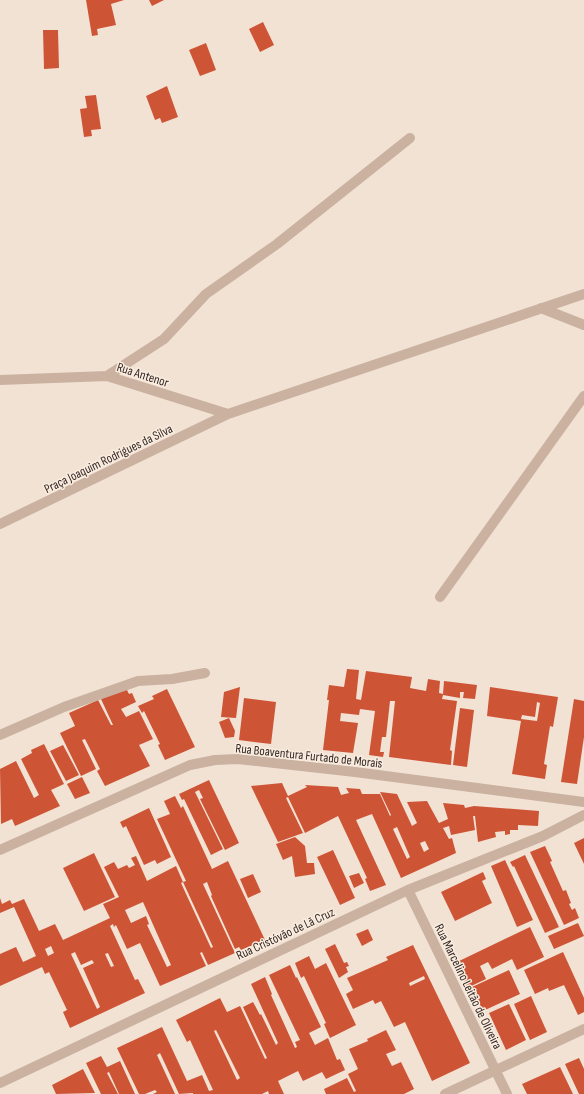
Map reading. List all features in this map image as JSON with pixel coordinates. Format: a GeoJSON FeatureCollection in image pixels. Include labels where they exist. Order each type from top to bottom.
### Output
{"type":"FeatureCollection","features":[{"type":"Feature","properties":{"kind":"street"},"geometry":{"type":"LineString","coordinates":[[107,376],[164,339],[206,294],[276,244],[410,138]]}},
{"type":"Feature","properties":{"kind":"street","name":"Praça Joaquim Rodrigues da Silva"},"geometry":{"type":"LineString","coordinates":[[0,524],[228,414],[584,294]]}},
{"type":"Feature","properties":{"kind":"street"},"geometry":{"type":"LineString","coordinates":[[541,308],[584,325]]}},
{"type":"Feature","properties":{"kind":"street","name":"Rua Antenor"},"geometry":{"type":"LineString","coordinates":[[0,380],[107,376],[228,414]]}},
{"type":"Feature","properties":{"kind":"street"},"geometry":{"type":"LineString","coordinates":[[440,596],[584,396]]}},
{"type":"Feature","properties":{"kind":"street"},"geometry":{"type":"LineString","coordinates":[[0,735],[51,712],[138,681],[172,679],[205,673]]}},
{"type":"Feature","properties":{"kind":"street","name":"Rua Boaventura Furtado de Morais"},"geometry":{"type":"LineString","coordinates":[[0,850],[190,766],[215,760],[238,759],[355,772],[584,802]]}},
{"type":"Feature","properties":{"kind":"street","name":"Rua Cristóvão de Lã Cruz"},"geometry":{"type":"LineString","coordinates":[[0,1083],[408,890],[543,836],[584,815]]}},
{"type":"Feature","properties":{"kind":"street","name":"Rua Marcelino Leitão de Oliveira"},"geometry":{"type":"LineString","coordinates":[[408,890],[507,1094]]}},
{"type":"Feature","properties":{"kind":"street"},"geometry":{"type":"LineString","coordinates":[[445,1094],[584,1029]]}},
{"type":"Feature","properties":{"kind":"building"},"geometry":{"type":"Polygon","coordinates":[[[86,0],[124,0],[111,4],[116,25],[97,29],[98,35],[92,36],[86,0]]]}},
{"type":"Feature","properties":{"kind":"building"},"geometry":{"type":"Polygon","coordinates":[[[149,0],[164,0],[152,6],[149,0]]]}},
{"type":"Feature","properties":{"kind":"building"},"geometry":{"type":"Polygon","coordinates":[[[263,22],[274,45],[260,52],[249,29],[263,22]]]}},
{"type":"Feature","properties":{"kind":"building"},"geometry":{"type":"Polygon","coordinates":[[[43,30],[58,30],[59,68],[44,69],[43,30]]]}},
{"type":"Feature","properties":{"kind":"building"},"geometry":{"type":"Polygon","coordinates":[[[206,43],[216,70],[200,76],[189,50],[206,43]]]}},
{"type":"Feature","properties":{"kind":"building"},"geometry":{"type":"Polygon","coordinates":[[[167,86],[178,117],[162,123],[160,118],[155,120],[146,96],[167,86]]]}},
{"type":"Feature","properties":{"kind":"building"},"geometry":{"type":"Polygon","coordinates":[[[96,95],[101,129],[91,130],[92,136],[84,137],[80,109],[87,108],[85,96],[96,95]]]}},
{"type":"Feature","properties":{"kind":"building"},"geometry":{"type":"Polygon","coordinates":[[[347,669],[359,670],[356,699],[361,700],[366,671],[412,677],[410,688],[426,691],[428,679],[440,681],[439,693],[443,694],[444,681],[477,685],[475,699],[463,698],[464,692],[460,692],[460,698],[443,695],[442,699],[457,701],[450,750],[452,751],[451,765],[389,757],[395,701],[390,701],[386,737],[382,737],[380,752],[384,752],[383,757],[369,755],[375,711],[360,709],[359,715],[341,713],[340,721],[358,723],[353,753],[323,750],[329,700],[327,700],[329,685],[344,687],[347,669]]]}},
{"type":"Feature","properties":{"kind":"building"},"geometry":{"type":"Polygon","coordinates":[[[240,687],[236,718],[221,717],[224,692],[240,687]]]}},
{"type":"Feature","properties":{"kind":"building"},"geometry":{"type":"Polygon","coordinates":[[[490,687],[558,697],[553,727],[550,726],[544,764],[547,765],[545,779],[512,774],[521,721],[487,716],[490,687]],[[537,702],[535,717],[522,715],[521,719],[537,721],[540,703],[537,702]]]}},
{"type":"Feature","properties":{"kind":"building"},"geometry":{"type":"Polygon","coordinates":[[[126,688],[129,694],[132,693],[136,702],[121,709],[126,717],[139,711],[153,739],[139,745],[150,766],[105,786],[97,771],[100,769],[85,739],[82,740],[96,769],[81,776],[60,733],[75,726],[69,713],[98,700],[111,725],[113,725],[101,699],[126,688]]]}},
{"type":"Feature","properties":{"kind":"building"},"geometry":{"type":"Polygon","coordinates":[[[167,689],[195,747],[165,760],[158,745],[160,744],[144,711],[142,713],[138,706],[154,699],[152,696],[167,689]]]}},
{"type":"Feature","properties":{"kind":"building"},"geometry":{"type":"Polygon","coordinates":[[[244,698],[276,702],[271,744],[239,740],[244,698]]]}},
{"type":"Feature","properties":{"kind":"building"},"geometry":{"type":"Polygon","coordinates":[[[574,699],[584,701],[584,737],[577,784],[561,782],[574,699]]]}},
{"type":"Feature","properties":{"kind":"building"},"geometry":{"type":"Polygon","coordinates":[[[460,708],[474,710],[467,767],[453,765],[460,708]]]}},
{"type":"Feature","properties":{"kind":"building"},"geometry":{"type":"Polygon","coordinates":[[[229,718],[235,731],[234,737],[225,738],[219,722],[229,718]]]}},
{"type":"Feature","properties":{"kind":"building"},"geometry":{"type":"Polygon","coordinates":[[[44,744],[64,784],[51,790],[60,806],[15,826],[12,819],[1,824],[0,769],[16,761],[34,798],[39,795],[21,759],[32,753],[31,750],[44,744]]]}},
{"type":"Feature","properties":{"kind":"building"},"geometry":{"type":"Polygon","coordinates":[[[63,745],[79,775],[66,781],[50,751],[63,745]]]}},
{"type":"Feature","properties":{"kind":"building"},"geometry":{"type":"Polygon","coordinates":[[[82,777],[90,793],[75,799],[67,784],[82,777]]]}},
{"type":"Feature","properties":{"kind":"building"},"geometry":{"type":"Polygon","coordinates":[[[209,780],[239,843],[225,850],[200,799],[203,798],[199,790],[195,792],[223,849],[211,855],[184,799],[182,800],[179,794],[209,780]]]}},
{"type":"Feature","properties":{"kind":"building"},"geometry":{"type":"Polygon","coordinates":[[[282,783],[288,796],[307,787],[305,785],[338,787],[341,795],[349,793],[346,788],[360,789],[362,794],[380,794],[390,816],[391,815],[380,792],[397,794],[412,826],[417,823],[407,802],[427,801],[439,823],[448,819],[443,803],[464,805],[465,808],[474,806],[539,811],[538,826],[518,825],[518,830],[510,830],[510,834],[505,835],[505,831],[495,832],[496,837],[478,842],[475,816],[473,816],[475,830],[451,835],[449,826],[443,828],[449,839],[452,838],[456,853],[401,878],[372,814],[356,820],[386,885],[370,891],[365,879],[367,878],[338,816],[305,833],[288,797],[286,798],[303,833],[278,842],[251,786],[282,783]],[[397,827],[393,829],[407,859],[410,857],[397,827]],[[425,841],[420,843],[424,852],[429,849],[425,841]]]}},
{"type":"Feature","properties":{"kind":"building"},"geometry":{"type":"Polygon","coordinates":[[[175,796],[181,808],[183,806],[212,869],[228,861],[265,940],[241,950],[239,947],[235,949],[211,896],[212,895],[207,882],[203,884],[235,953],[208,965],[202,952],[200,953],[206,966],[160,986],[140,943],[127,949],[116,925],[114,927],[113,924],[110,926],[135,980],[138,979],[145,993],[70,1028],[63,1012],[67,1010],[49,972],[45,974],[42,967],[0,986],[0,954],[16,947],[23,962],[36,956],[14,907],[0,913],[0,898],[2,904],[10,900],[12,904],[24,899],[39,931],[55,924],[63,940],[110,918],[103,904],[119,897],[104,867],[114,862],[118,869],[127,865],[129,868],[135,865],[131,858],[136,856],[147,881],[176,866],[183,882],[186,881],[157,819],[170,814],[164,801],[175,796]],[[183,882],[181,883],[211,948],[213,947],[183,882]],[[143,902],[125,910],[131,923],[146,916],[149,924],[147,925],[167,967],[171,965],[143,902]],[[51,946],[45,949],[48,956],[54,953],[51,946]],[[75,952],[71,954],[97,1009],[100,1007],[83,968],[94,963],[92,960],[81,965],[75,952]],[[108,953],[105,954],[111,967],[114,966],[108,953]]]}},
{"type":"Feature","properties":{"kind":"building"},"geometry":{"type":"Polygon","coordinates":[[[149,808],[171,857],[157,864],[155,860],[144,865],[126,826],[123,828],[120,822],[149,808]]]}},
{"type":"Feature","properties":{"kind":"building"},"geometry":{"type":"Polygon","coordinates":[[[295,837],[305,846],[307,863],[314,863],[315,874],[295,877],[292,856],[283,860],[276,844],[295,837]]]}},
{"type":"Feature","properties":{"kind":"building"},"geometry":{"type":"Polygon","coordinates":[[[584,838],[584,864],[574,843],[584,838]]]}},
{"type":"Feature","properties":{"kind":"building"},"geometry":{"type":"Polygon","coordinates":[[[545,846],[552,861],[550,862],[563,891],[566,890],[571,903],[569,904],[572,910],[575,908],[579,918],[564,925],[530,852],[545,846]]]}},
{"type":"Feature","properties":{"kind":"building"},"geometry":{"type":"Polygon","coordinates":[[[333,850],[355,898],[340,905],[317,857],[333,850]]]}},
{"type":"Feature","properties":{"kind":"building"},"geometry":{"type":"Polygon","coordinates":[[[94,853],[115,897],[84,911],[63,868],[94,853]]]}},
{"type":"Feature","properties":{"kind":"building"},"geometry":{"type":"Polygon","coordinates":[[[525,855],[559,927],[545,933],[514,866],[513,867],[510,862],[525,855]]]}},
{"type":"Feature","properties":{"kind":"building"},"geometry":{"type":"Polygon","coordinates":[[[505,860],[533,920],[517,927],[491,866],[505,860]]]}},
{"type":"Feature","properties":{"kind":"building"},"geometry":{"type":"Polygon","coordinates":[[[483,872],[486,879],[482,881],[492,903],[455,921],[441,892],[483,872]]]}},
{"type":"Feature","properties":{"kind":"building"},"geometry":{"type":"Polygon","coordinates":[[[359,873],[364,883],[354,888],[349,876],[359,873]]]}},
{"type":"Feature","properties":{"kind":"building"},"geometry":{"type":"Polygon","coordinates":[[[253,874],[261,892],[248,898],[240,879],[253,874]]]}},
{"type":"Feature","properties":{"kind":"building"},"geometry":{"type":"Polygon","coordinates":[[[578,923],[584,936],[554,949],[548,936],[578,923]]]}},
{"type":"Feature","properties":{"kind":"building"},"geometry":{"type":"Polygon","coordinates":[[[530,927],[544,957],[517,970],[512,959],[492,969],[488,962],[480,966],[486,979],[467,988],[455,963],[530,927]]]}},
{"type":"Feature","properties":{"kind":"building"},"geometry":{"type":"Polygon","coordinates":[[[368,929],[373,940],[362,946],[356,934],[368,929]]]}},
{"type":"Feature","properties":{"kind":"building"},"geometry":{"type":"Polygon","coordinates":[[[335,944],[344,963],[347,962],[349,966],[346,967],[348,972],[339,978],[325,949],[335,944]]]}},
{"type":"Feature","properties":{"kind":"building"},"geometry":{"type":"Polygon","coordinates":[[[413,945],[470,1063],[432,1081],[405,1022],[394,1027],[381,1001],[375,1004],[373,1000],[353,1009],[346,994],[353,990],[347,978],[388,960],[386,957],[413,945]],[[424,976],[409,983],[410,986],[425,979],[424,976]]]}},
{"type":"Feature","properties":{"kind":"building"},"geometry":{"type":"Polygon","coordinates":[[[563,952],[584,998],[584,1012],[578,1015],[564,985],[549,991],[548,988],[535,994],[524,970],[563,952]]]}},
{"type":"Feature","properties":{"kind":"building"},"geometry":{"type":"Polygon","coordinates":[[[309,956],[315,969],[326,963],[356,1025],[330,1038],[324,1024],[326,1023],[304,976],[301,978],[295,963],[309,956]]]}},
{"type":"Feature","properties":{"kind":"building"},"geometry":{"type":"Polygon","coordinates":[[[290,965],[321,1027],[309,1033],[315,1045],[328,1038],[337,1060],[340,1059],[345,1070],[326,1079],[322,1072],[303,1081],[298,1071],[278,1081],[284,1094],[269,1094],[268,1091],[262,1094],[179,1094],[160,1053],[157,1055],[175,1094],[153,1094],[157,1092],[155,1090],[145,1094],[139,1094],[117,1048],[162,1027],[187,1081],[202,1075],[209,1091],[213,1090],[190,1040],[187,1042],[176,1020],[220,998],[227,1012],[240,1006],[265,1059],[267,1058],[243,1007],[253,1002],[260,1015],[261,1014],[276,1045],[278,1043],[251,984],[265,977],[272,994],[271,995],[295,1048],[297,1047],[295,1042],[300,1040],[269,975],[290,965]],[[216,1030],[214,1031],[237,1080],[240,1078],[216,1030]]]}},
{"type":"Feature","properties":{"kind":"building"},"geometry":{"type":"Polygon","coordinates":[[[509,970],[520,994],[483,1011],[472,987],[509,970]]]}},
{"type":"Feature","properties":{"kind":"building"},"geometry":{"type":"Polygon","coordinates":[[[531,996],[547,1032],[530,1040],[514,1004],[531,996]]]}},
{"type":"Feature","properties":{"kind":"building"},"geometry":{"type":"Polygon","coordinates":[[[509,1004],[526,1040],[506,1050],[489,1013],[509,1004]]]}},
{"type":"Feature","properties":{"kind":"building"},"geometry":{"type":"Polygon","coordinates":[[[386,1030],[396,1050],[386,1054],[392,1066],[401,1062],[414,1089],[404,1094],[326,1094],[324,1089],[347,1078],[354,1092],[356,1091],[348,1074],[358,1069],[349,1049],[368,1041],[367,1039],[386,1030]]]}},
{"type":"Feature","properties":{"kind":"building"},"geometry":{"type":"Polygon","coordinates":[[[101,1056],[107,1067],[120,1061],[135,1094],[119,1094],[109,1072],[107,1073],[118,1094],[101,1094],[86,1063],[101,1056]]]}},
{"type":"Feature","properties":{"kind":"building"},"geometry":{"type":"Polygon","coordinates":[[[579,1058],[584,1069],[584,1094],[579,1094],[565,1064],[579,1058]]]}},
{"type":"Feature","properties":{"kind":"building"},"geometry":{"type":"Polygon","coordinates":[[[560,1067],[573,1094],[527,1094],[522,1084],[560,1067]]]}},
{"type":"Feature","properties":{"kind":"building"},"geometry":{"type":"Polygon","coordinates":[[[83,1069],[95,1093],[56,1094],[52,1085],[83,1069]]]}}]}
